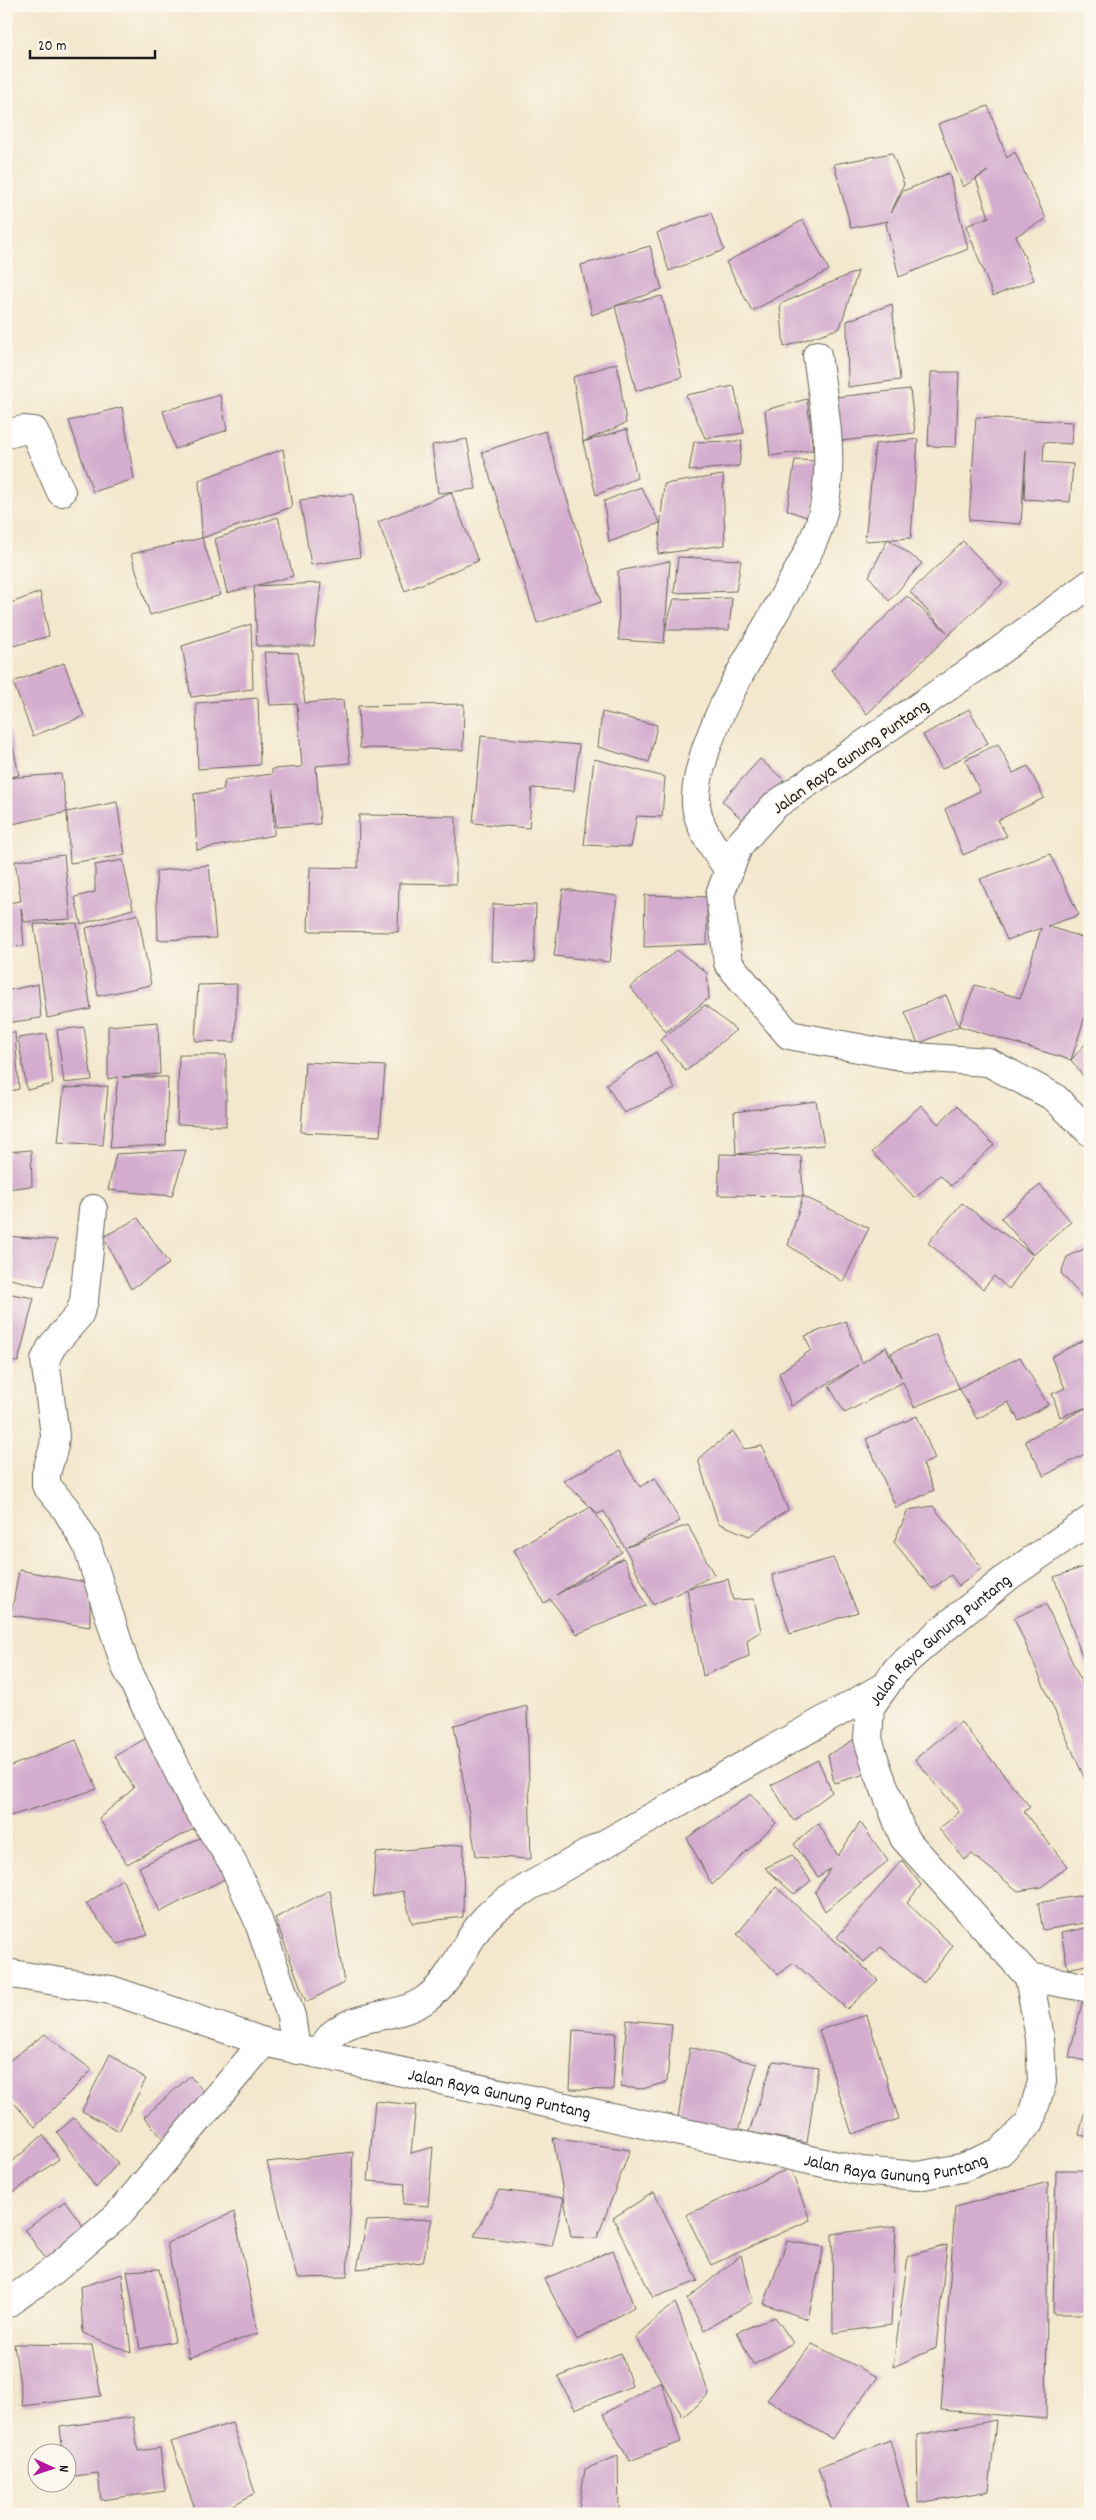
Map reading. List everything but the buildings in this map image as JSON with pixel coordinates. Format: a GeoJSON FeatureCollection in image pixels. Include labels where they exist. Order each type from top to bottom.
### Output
{"type":"FeatureCollection","features":[{"type":"Feature","properties":{"kind":"street"},"geometry":{"type":"LineString","coordinates":[[729,871],[702,828],[696,805],[697,780],[711,735],[733,688],[805,560],[823,513],[828,474],[827,432],[817,355]]}},
{"type":"Feature","properties":{"kind":"street"},"geometry":{"type":"LineString","coordinates":[[6,434],[23,430],[34,431],[61,492]]}},
{"type":"Feature","properties":{"kind":"street","name":"Jalan Raya Gunung Puntang"},"geometry":{"type":"LineString","coordinates":[[1090,584],[988,660],[774,806],[739,845],[720,894],[728,963],[789,1035],[901,1056],[988,1062],[1054,1097],[1090,1132]]}},
{"type":"Feature","properties":{"kind":"street"},"geometry":{"type":"LineString","coordinates":[[93,1209],[84,1301],[79,1316],[52,1346],[45,1360],[55,1435],[46,1474],[46,1485],[66,1509],[87,1545],[125,1666],[193,1801],[232,1861],[258,1920],[292,2016],[307,2052],[347,2025],[371,2017],[401,2011],[426,1999],[444,1981],[485,1919],[530,1886],[886,1686]]}},
{"type":"Feature","properties":{"kind":"street","name":"Jalan Raya Gunung Puntang"},"geometry":{"type":"LineString","coordinates":[[6,1973],[111,1990],[264,2042],[307,2052],[861,2171],[918,2176],[961,2168],[1000,2152],[1030,2122],[1042,2082],[1040,2038],[1029,1977],[904,1838],[878,1771],[868,1739],[870,1707],[897,1669],[1002,1581],[1090,1520]]}},
{"type":"Feature","properties":{"kind":"street"},"geometry":{"type":"LineString","coordinates":[[1029,1977],[1090,1988]]}},
{"type":"Feature","properties":{"kind":"street"},"geometry":{"type":"LineString","coordinates":[[6,2304],[54,2271],[118,2215],[264,2042]]}}]}
